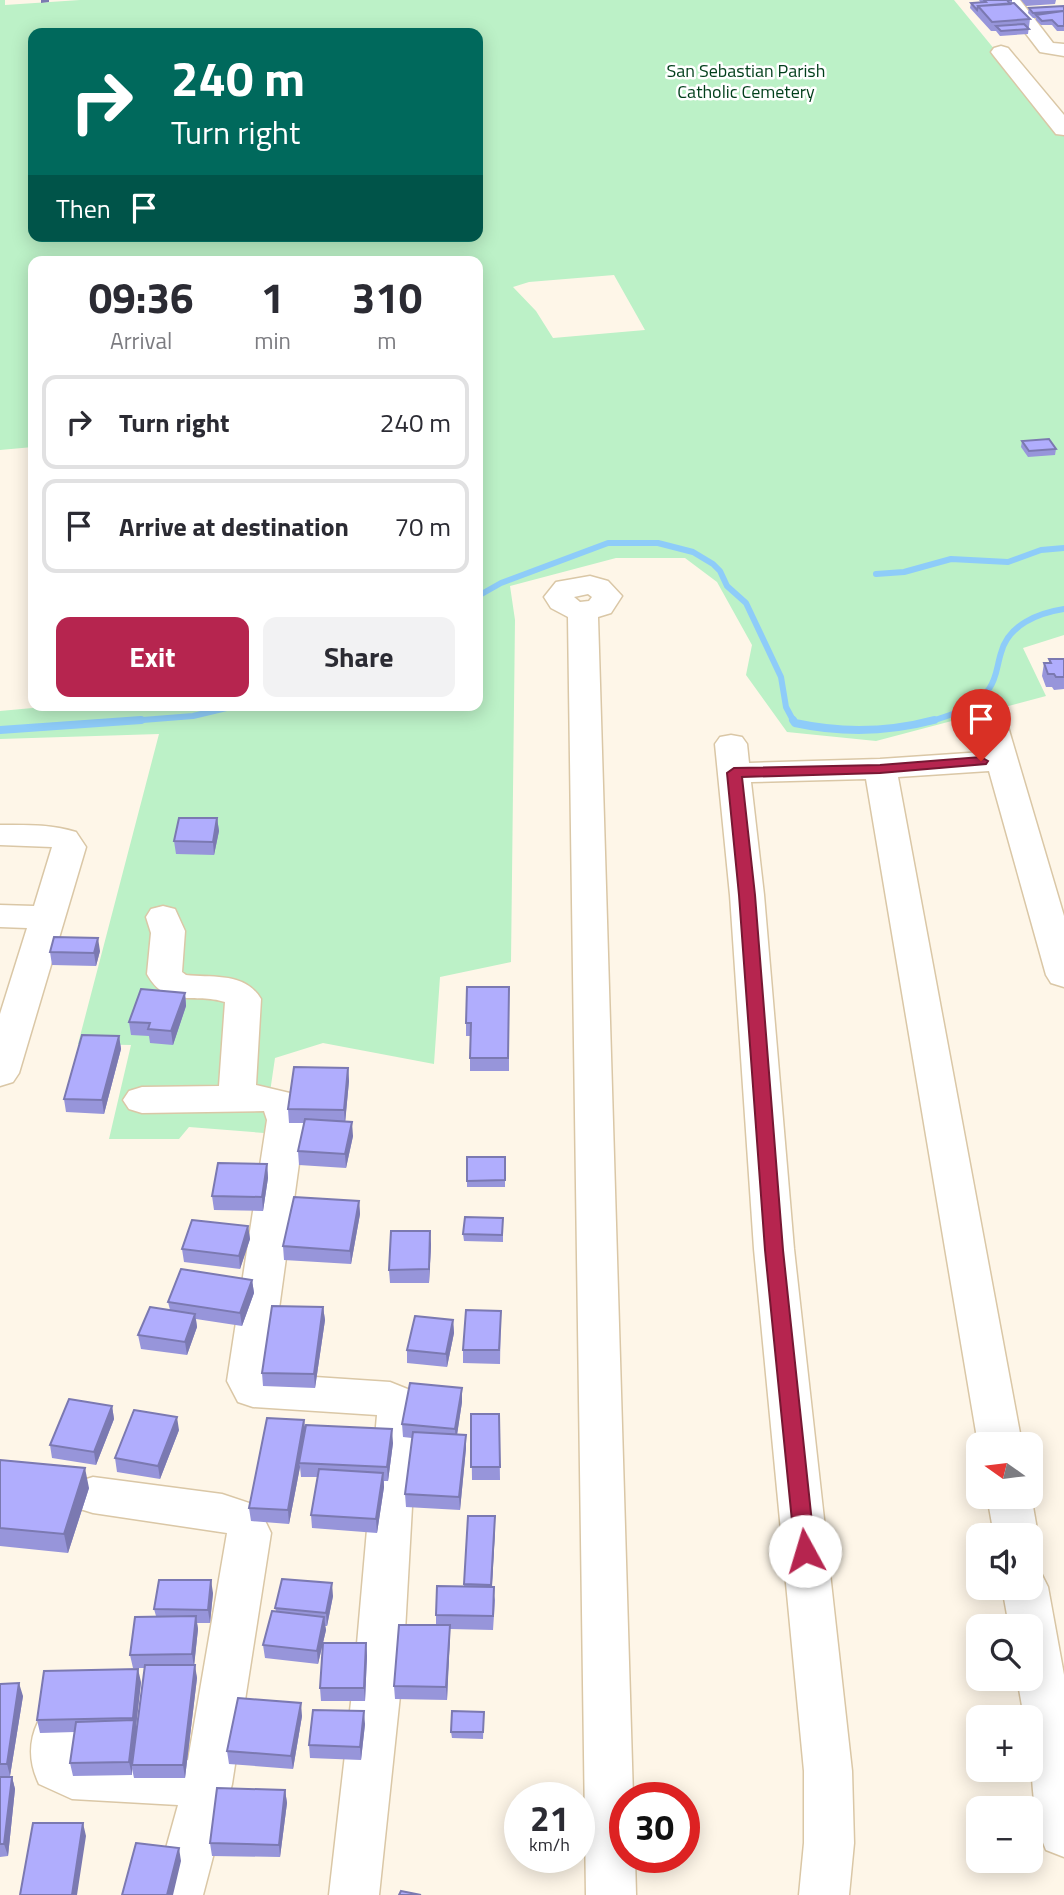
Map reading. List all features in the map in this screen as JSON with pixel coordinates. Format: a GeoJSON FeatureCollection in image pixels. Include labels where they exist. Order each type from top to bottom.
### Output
{"type":"FeatureCollection","features":[{"type":"Feature","properties":{"kind":"street"},"geometry":{"type":"LineString","coordinates":[[1010,0],[1058,48]]}},
{"type":"Feature","properties":{"kind":"street"},"geometry":{"type":"LineString","coordinates":[[1058,48],[1001,52],[1060,119]]}},
{"type":"Feature","properties":{"kind":"street"},"geometry":{"type":"LineString","coordinates":[[583,611],[611,1895]]}},
{"type":"Feature","properties":{"kind":"street"},"geometry":{"type":"LineString","coordinates":[[990,720],[1064,975]]}},
{"type":"Feature","properties":{"kind":"street"},"geometry":{"type":"LineString","coordinates":[[824,1895],[829,1843],[828,1771],[774,1250],[747,895],[732,758],[880,769],[1003,760]]}},
{"type":"Feature","properties":{"kind":"street"},"geometry":{"type":"LineString","coordinates":[[880,769],[998,1432]]}},
{"type":"Feature","properties":{"kind":"street"},"geometry":{"type":"LineString","coordinates":[[0,835],[51,835],[64,839],[69,847],[47,917],[11,1000],[0,1073]]}},
{"type":"Feature","properties":{"kind":"street"},"geometry":{"type":"LineString","coordinates":[[0,916],[47,917]]}},
{"type":"Feature","properties":{"kind":"street"},"geometry":{"type":"LineString","coordinates":[[163,918],[168,932],[163,968],[166,977],[174,984],[227,991],[240,995],[243,999],[237,1098]]}},
{"type":"Feature","properties":{"kind":"street"},"geometry":{"type":"LineString","coordinates":[[142,1100],[264,1098],[281,1103],[286,1120],[248,1381],[253,1390],[390,1399],[400,1404],[391,1489],[379,1667],[354,1895]]}},
{"type":"Feature","properties":{"kind":"street"},"geometry":{"type":"LineString","coordinates":[[93,1495],[222,1513],[243,1519],[249,1533],[208,1784],[178,1895]]}},
{"type":"Feature","properties":{"kind":"street"},"geometry":{"type":"LineString","coordinates":[[1027,1600],[1056,1763],[1064,1834]]}},
{"type":"Feature","properties":{"kind":"street"},"geometry":{"type":"LineString","coordinates":[[55,1737],[56,1768],[72,1777],[208,1784]]}},
{"type":"Feature","properties":{"kind":"green space","name":"San Sebastian Parish Catholic Cemetery"},"geometry":{"type":"Polygon","coordinates":[[[0,0],[5,0],[5,5],[80,0],[954,0],[1064,134],[1064,635],[1023,648],[1046,696],[876,741],[787,732],[746,675],[752,645],[717,582],[685,558],[616,558],[510,586],[515,620],[511,962],[440,977],[434,1064],[323,1043],[275,1058],[264,1133],[189,1127],[179,1139],[109,1139],[131,1045],[78,1044],[159,734],[0,739],[0,711],[28,708],[28,711],[483,711],[483,256],[28,256],[28,447],[0,450],[0,0]],[[614,275],[529,282],[513,287],[536,311],[553,338],[645,330],[614,275]]]}},
{"type":"Feature","properties":{"kind":"building"},"geometry":{"type":"Polygon","coordinates":[[[984,0],[1007,0],[1010,4],[978,6],[977,10],[971,3],[986,2],[984,0]]]}},
{"type":"Feature","properties":{"kind":"building"},"geometry":{"type":"Polygon","coordinates":[[[1014,3],[1030,19],[992,22],[978,6],[1014,3]]]}},
{"type":"Feature","properties":{"kind":"building"},"geometry":{"type":"Polygon","coordinates":[[[1064,6],[1064,26],[1058,26],[1052,20],[1042,21],[1036,15],[1063,11],[1033,13],[1029,8],[1064,6]]]}},
{"type":"Feature","properties":{"kind":"building"},"geometry":{"type":"Polygon","coordinates":[[[1024,24],[1029,29],[1001,31],[996,26],[1024,24]]]}},
{"type":"Feature","properties":{"kind":"building"},"geometry":{"type":"Polygon","coordinates":[[[1049,439],[1056,449],[1029,451],[1022,441],[1049,439]]]}},
{"type":"Feature","properties":{"kind":"building"},"geometry":{"type":"Polygon","coordinates":[[[1049,659],[1064,659],[1064,677],[1048,674],[1044,663],[1051,663],[1049,659]]]}},
{"type":"Feature","properties":{"kind":"building"},"geometry":{"type":"Polygon","coordinates":[[[179,818],[217,818],[213,842],[174,841],[179,818]]]}},
{"type":"Feature","properties":{"kind":"building"},"geometry":{"type":"Polygon","coordinates":[[[54,937],[98,938],[94,953],[50,952],[54,937]]]}},
{"type":"Feature","properties":{"kind":"building"},"geometry":{"type":"Polygon","coordinates":[[[467,987],[509,987],[508,1058],[470,1058],[471,1023],[466,1023],[467,987]]]}},
{"type":"Feature","properties":{"kind":"building"},"geometry":{"type":"Polygon","coordinates":[[[141,989],[185,993],[171,1031],[148,1029],[150,1023],[129,1022],[141,989]]]}},
{"type":"Feature","properties":{"kind":"building"},"geometry":{"type":"Polygon","coordinates":[[[82,1035],[119,1036],[102,1100],[64,1099],[82,1035]]]}},
{"type":"Feature","properties":{"kind":"building"},"geometry":{"type":"Polygon","coordinates":[[[294,1067],[348,1068],[344,1110],[288,1109],[294,1067]]]}},
{"type":"Feature","properties":{"kind":"building"},"geometry":{"type":"Polygon","coordinates":[[[305,1119],[352,1122],[345,1154],[298,1151],[305,1119]]]}},
{"type":"Feature","properties":{"kind":"building"},"geometry":{"type":"Polygon","coordinates":[[[467,1157],[505,1157],[505,1180],[467,1181],[467,1157]]]}},
{"type":"Feature","properties":{"kind":"building"},"geometry":{"type":"Polygon","coordinates":[[[218,1163],[267,1164],[262,1197],[212,1196],[218,1163]]]}},
{"type":"Feature","properties":{"kind":"building"},"geometry":{"type":"Polygon","coordinates":[[[294,1197],[359,1201],[350,1251],[283,1246],[294,1197]]]}},
{"type":"Feature","properties":{"kind":"building"},"geometry":{"type":"Polygon","coordinates":[[[465,1217],[503,1218],[502,1235],[463,1234],[465,1217]]]}},
{"type":"Feature","properties":{"kind":"building"},"geometry":{"type":"Polygon","coordinates":[[[192,1220],[248,1226],[239,1256],[182,1249],[192,1220]]]}},
{"type":"Feature","properties":{"kind":"building"},"geometry":{"type":"Polygon","coordinates":[[[391,1231],[430,1231],[429,1269],[389,1270],[391,1231]]]}},
{"type":"Feature","properties":{"kind":"building"},"geometry":{"type":"Polygon","coordinates":[[[181,1269],[252,1280],[240,1313],[168,1302],[181,1269]]]}},
{"type":"Feature","properties":{"kind":"building"},"geometry":{"type":"Polygon","coordinates":[[[272,1306],[323,1307],[314,1374],[262,1373],[272,1306]]]}},
{"type":"Feature","properties":{"kind":"building"},"geometry":{"type":"Polygon","coordinates":[[[150,1307],[195,1314],[185,1342],[138,1335],[150,1307]]]}},
{"type":"Feature","properties":{"kind":"building"},"geometry":{"type":"Polygon","coordinates":[[[466,1310],[501,1311],[499,1350],[463,1350],[466,1310]]]}},
{"type":"Feature","properties":{"kind":"building"},"geometry":{"type":"Polygon","coordinates":[[[415,1316],[453,1320],[446,1354],[407,1350],[415,1316]]]}},
{"type":"Feature","properties":{"kind":"building"},"geometry":{"type":"Polygon","coordinates":[[[410,1383],[462,1388],[455,1429],[402,1424],[410,1383]]]}},
{"type":"Feature","properties":{"kind":"building"},"geometry":{"type":"Polygon","coordinates":[[[69,1399],[112,1406],[94,1452],[50,1445],[69,1399]]]}},
{"type":"Feature","properties":{"kind":"building"},"geometry":{"type":"Polygon","coordinates":[[[134,1410],[177,1417],[158,1466],[115,1458],[134,1410]]]}},
{"type":"Feature","properties":{"kind":"building"},"geometry":{"type":"Polygon","coordinates":[[[471,1414],[499,1414],[500,1467],[471,1467],[471,1414]]]}},
{"type":"Feature","properties":{"kind":"building"},"geometry":{"type":"Polygon","coordinates":[[[267,1418],[304,1420],[288,1510],[249,1508],[267,1418]]]}},
{"type":"Feature","properties":{"kind":"building"},"geometry":{"type":"Polygon","coordinates":[[[306,1425],[392,1429],[387,1467],[299,1463],[306,1425]]]}},
{"type":"Feature","properties":{"kind":"building"},"geometry":{"type":"Polygon","coordinates":[[[413,1432],[466,1435],[459,1497],[405,1494],[413,1432]]]}},
{"type":"Feature","properties":{"kind":"building"},"geometry":{"type":"Polygon","coordinates":[[[0,1460],[85,1468],[64,1534],[0,1528],[0,1460]]]}},
{"type":"Feature","properties":{"kind":"building"},"geometry":{"type":"Polygon","coordinates":[[[319,1469],[383,1473],[376,1519],[311,1515],[319,1469]]]}},
{"type":"Feature","properties":{"kind":"building"},"geometry":{"type":"Polygon","coordinates":[[[468,1516],[495,1516],[491,1585],[464,1584],[468,1516]]]}},
{"type":"Feature","properties":{"kind":"building"},"geometry":{"type":"Polygon","coordinates":[[[282,1579],[332,1583],[326,1613],[275,1608],[282,1579]]]}},
{"type":"Feature","properties":{"kind":"building"},"geometry":{"type":"Polygon","coordinates":[[[159,1580],[211,1580],[208,1610],[154,1609],[159,1580]]]}},
{"type":"Feature","properties":{"kind":"building"},"geometry":{"type":"Polygon","coordinates":[[[437,1586],[494,1587],[493,1616],[436,1615],[437,1586]]]}},
{"type":"Feature","properties":{"kind":"building"},"geometry":{"type":"Polygon","coordinates":[[[272,1611],[324,1617],[317,1651],[263,1645],[272,1611]]]}},
{"type":"Feature","properties":{"kind":"building"},"geometry":{"type":"Polygon","coordinates":[[[196,1616],[192,1654],[130,1655],[135,1617],[196,1616]]]}},
{"type":"Feature","properties":{"kind":"building"},"geometry":{"type":"Polygon","coordinates":[[[399,1625],[450,1625],[446,1687],[394,1686],[399,1625]]]}},
{"type":"Feature","properties":{"kind":"building"},"geometry":{"type":"Polygon","coordinates":[[[323,1643],[366,1643],[364,1688],[320,1688],[323,1643]]]}},
{"type":"Feature","properties":{"kind":"building"},"geometry":{"type":"Polygon","coordinates":[[[145,1665],[195,1665],[183,1765],[132,1765],[145,1665]]]}},
{"type":"Feature","properties":{"kind":"building"},"geometry":{"type":"Polygon","coordinates":[[[138,1669],[133,1718],[37,1720],[44,1671],[138,1669]]]}},
{"type":"Feature","properties":{"kind":"building"},"geometry":{"type":"Polygon","coordinates":[[[19,1683],[7,1764],[0,1764],[0,1684],[19,1683]]]}},
{"type":"Feature","properties":{"kind":"building"},"geometry":{"type":"Polygon","coordinates":[[[238,1698],[301,1703],[291,1756],[227,1751],[238,1698]]]}},
{"type":"Feature","properties":{"kind":"building"},"geometry":{"type":"Polygon","coordinates":[[[313,1710],[364,1711],[360,1747],[309,1745],[313,1710]]]}},
{"type":"Feature","properties":{"kind":"building"},"geometry":{"type":"Polygon","coordinates":[[[452,1711],[484,1712],[483,1732],[451,1732],[452,1711]]]}},
{"type":"Feature","properties":{"kind":"building"},"geometry":{"type":"Polygon","coordinates":[[[134,1720],[129,1762],[70,1763],[76,1722],[134,1720]]]}},
{"type":"Feature","properties":{"kind":"building"},"geometry":{"type":"Polygon","coordinates":[[[0,1777],[12,1777],[4,1844],[0,1844],[0,1777]]]}},
{"type":"Feature","properties":{"kind":"building"},"geometry":{"type":"Polygon","coordinates":[[[217,1788],[285,1790],[279,1845],[210,1843],[217,1788]]]}},
{"type":"Feature","properties":{"kind":"building"},"geometry":{"type":"Polygon","coordinates":[[[33,1823],[83,1823],[72,1895],[20,1895],[33,1823]]]}},
{"type":"Feature","properties":{"kind":"building"},"geometry":{"type":"Polygon","coordinates":[[[136,1843],[179,1848],[167,1895],[122,1895],[136,1843]]]}},
{"type":"Feature","properties":{"kind":"building"},"geometry":{"type":"Polygon","coordinates":[[[401,1891],[421,1895],[399,1895],[401,1891]]]}},
{"type":"Feature","properties":{"kind":"waterway"},"geometry":{"type":"LineString","coordinates":[[483,593],[501,583],[608,543],[658,543],[693,552],[713,564],[720,571],[727,586],[746,603],[781,677],[786,707],[794,722]]}},
{"type":"Feature","properties":{"kind":"waterway"},"geometry":{"type":"LineString","coordinates":[[876,574],[904,572],[951,559],[1008,562],[1041,550],[1064,548]]}},
{"type":"Feature","properties":{"kind":"waterway"},"geometry":{"type":"LineString","coordinates":[[928,722],[961,710],[983,696],[994,680],[1005,643],[1017,628],[1034,617],[1064,609]]}},
{"type":"Feature","properties":{"kind":"waterway"},"geometry":{"type":"LineString","coordinates":[[117,722],[193,716],[214,711]]}},
{"type":"Feature","properties":{"kind":"waterway"},"geometry":{"type":"LineString","coordinates":[[0,730],[141,720]]}},
{"type":"Feature","properties":{"kind":"waterway"},"geometry":{"type":"LineString","coordinates":[[793,720],[795,723],[812,726],[865,730],[934,720]]}},
{"type":"Feature","properties":{"kind":"route"},"geometry":{"type":"LineString","coordinates":[[805,1551],[774,1250],[747,895],[734,773],[880,769],[981,761]]}}]}
